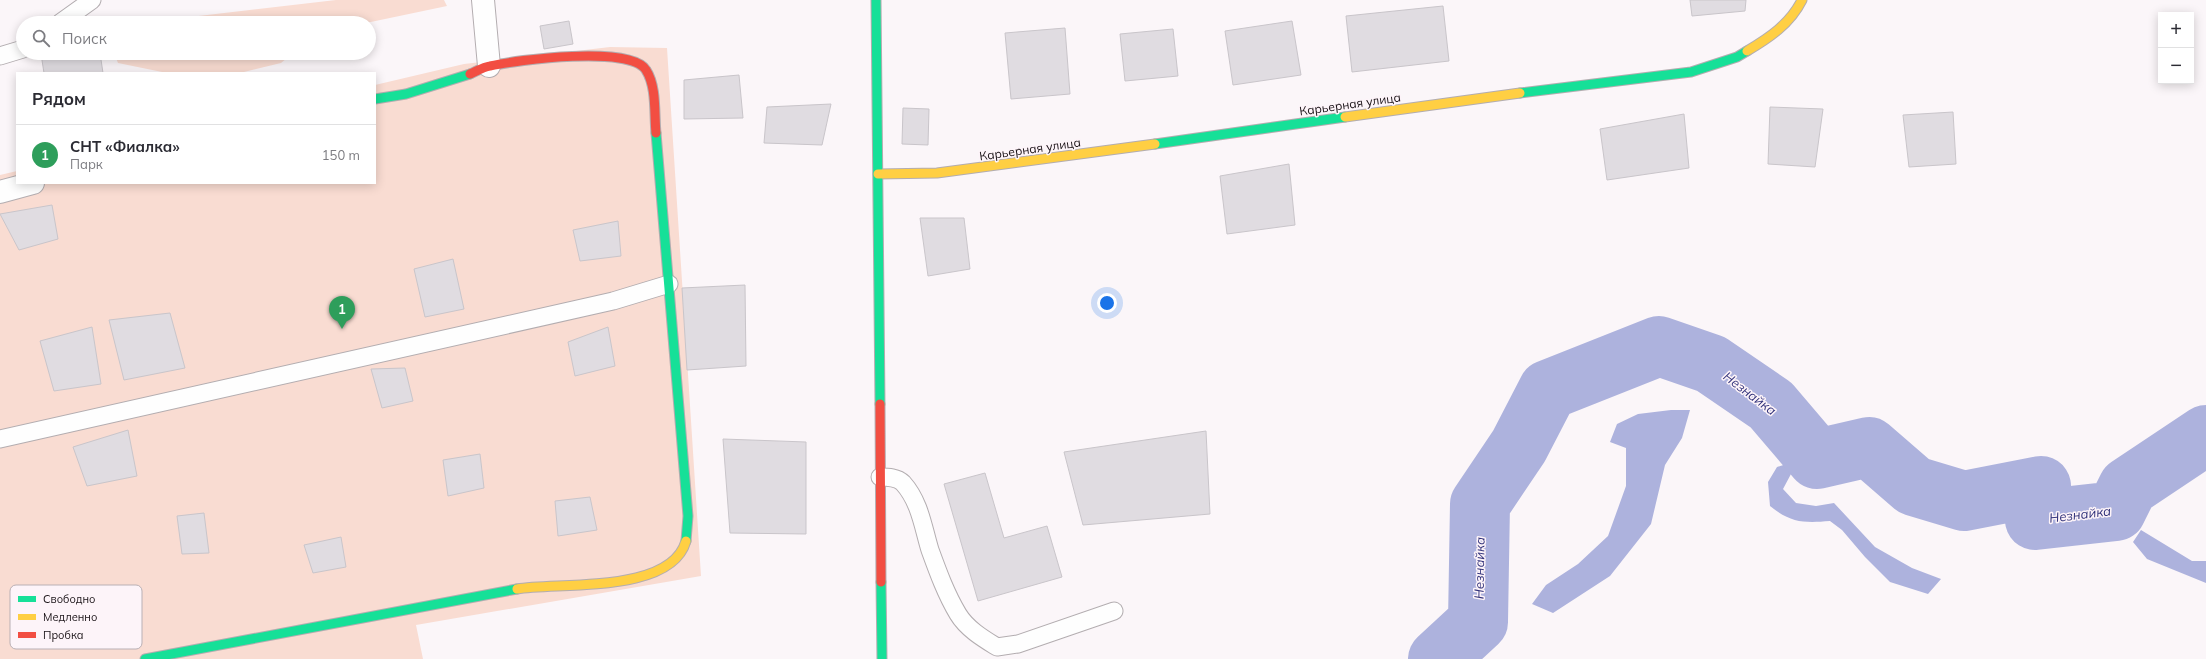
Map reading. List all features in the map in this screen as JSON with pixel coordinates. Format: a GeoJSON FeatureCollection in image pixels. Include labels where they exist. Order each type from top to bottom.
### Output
{"type":"FeatureCollection","features":[{"type":"Feature","properties":{"kind":"street"},"geometry":{"type":"LineString","coordinates":[[483,0],[489,66]]}},
{"type":"Feature","properties":{"kind":"street"},"geometry":{"type":"LineString","coordinates":[[876,0],[882,659]]}},
{"type":"Feature","properties":{"kind":"street","name":"Карьерная улица"},"geometry":{"type":"LineString","coordinates":[[878,174],[937,173],[1177,142],[1503,95],[1691,72],[1737,57],[1761,44],[1780,29],[1802,0]]}},
{"type":"Feature","properties":{"kind":"street"},"geometry":{"type":"LineString","coordinates":[[145,659],[541,586],[619,581],[647,575],[667,567],[679,555],[688,540],[688,516],[652,84],[646,69],[631,59],[587,55],[489,66],[458,79],[406,94],[376,99]]}},
{"type":"Feature","properties":{"kind":"street"},"geometry":{"type":"LineString","coordinates":[[0,192],[29,184]]}},
{"type":"Feature","properties":{"kind":"lane"},"geometry":{"type":"LineString","coordinates":[[70,16],[92,0]]}},
{"type":"Feature","properties":{"kind":"lane"},"geometry":{"type":"LineString","coordinates":[[0,56],[16,51]]}},
{"type":"Feature","properties":{"kind":"lane"},"geometry":{"type":"LineString","coordinates":[[0,439],[605,302],[669,284]]}},
{"type":"Feature","properties":{"kind":"lane"},"geometry":{"type":"LineString","coordinates":[[880,477],[894,478],[903,483],[918,507],[930,549],[946,592],[959,616],[978,635],[998,647],[1018,644],[1114,611]]}},
{"type":"Feature","properties":{"kind":"shaded area"},"geometry":{"type":"Polygon","coordinates":[[[336,0],[444,0],[447,6],[376,21],[376,16],[199,16],[336,0]]]}},
{"type":"Feature","properties":{"kind":"shaded area"},"geometry":{"type":"Polygon","coordinates":[[[610,47],[667,48],[701,576],[416,625],[423,659],[0,659],[0,175],[16,171],[16,184],[376,184],[376,85],[464,64],[610,47]]]}},
{"type":"Feature","properties":{"kind":"shaded area"},"geometry":{"type":"Polygon","coordinates":[[[117,60],[285,60],[281,63],[244,72],[162,72],[118,63],[117,60]]]}},
{"type":"Feature","properties":{"kind":"water"},"geometry":{"type":"Polygon","coordinates":[[[1671,410],[1690,410],[1682,438],[1665,465],[1651,524],[1610,576],[1553,613],[1532,604],[1546,585],[1578,564],[1608,536],[1626,486],[1626,448],[1610,442],[1617,424],[1638,414],[1671,410]]]}},
{"type":"Feature","properties":{"kind":"water"},"geometry":{"type":"Polygon","coordinates":[[[1796,461],[1812,464],[1814,472],[1791,474],[1783,489],[1796,503],[1816,506],[1834,503],[1875,547],[1912,568],[1941,579],[1928,594],[1890,582],[1865,557],[1842,530],[1830,521],[1798,521],[1785,516],[1770,506],[1768,482],[1777,467],[1796,461]]]}},
{"type":"Feature","properties":{"kind":"water"},"geometry":{"type":"Polygon","coordinates":[[[2141,530],[2192,561],[2206,561],[2206,583],[2147,559],[2133,542],[2141,530]]]}},
{"type":"Feature","properties":{"kind":"building"},"geometry":{"type":"Polygon","coordinates":[[[1690,0],[1746,0],[1745,11],[1692,16],[1690,0]]]}},
{"type":"Feature","properties":{"kind":"building"},"geometry":{"type":"Polygon","coordinates":[[[1443,6],[1449,61],[1352,72],[1346,16],[1443,6]]]}},
{"type":"Feature","properties":{"kind":"building"},"geometry":{"type":"Polygon","coordinates":[[[569,21],[573,44],[544,49],[540,26],[569,21]]]}},
{"type":"Feature","properties":{"kind":"building"},"geometry":{"type":"Polygon","coordinates":[[[1292,21],[1301,75],[1233,85],[1225,31],[1292,21]]]}},
{"type":"Feature","properties":{"kind":"building"},"geometry":{"type":"Polygon","coordinates":[[[1065,28],[1070,94],[1011,99],[1005,33],[1065,28]]]}},
{"type":"Feature","properties":{"kind":"building"},"geometry":{"type":"Polygon","coordinates":[[[1173,29],[1178,76],[1125,81],[1120,34],[1173,29]]]}},
{"type":"Feature","properties":{"kind":"building"},"geometry":{"type":"Polygon","coordinates":[[[42,60],[101,60],[103,72],[44,72],[42,60]]]}},
{"type":"Feature","properties":{"kind":"building"},"geometry":{"type":"Polygon","coordinates":[[[739,75],[743,118],[684,119],[684,80],[739,75]]]}},
{"type":"Feature","properties":{"kind":"building"},"geometry":{"type":"Polygon","coordinates":[[[831,104],[822,145],[764,143],[767,107],[831,104]]]}},
{"type":"Feature","properties":{"kind":"building"},"geometry":{"type":"Polygon","coordinates":[[[1770,107],[1823,109],[1815,167],[1768,164],[1770,107]]]}},
{"type":"Feature","properties":{"kind":"building"},"geometry":{"type":"Polygon","coordinates":[[[903,108],[929,109],[928,145],[902,144],[903,108]]]}},
{"type":"Feature","properties":{"kind":"building"},"geometry":{"type":"Polygon","coordinates":[[[1953,112],[1956,164],[1909,167],[1903,115],[1953,112]]]}},
{"type":"Feature","properties":{"kind":"building"},"geometry":{"type":"Polygon","coordinates":[[[1684,114],[1689,168],[1607,180],[1600,129],[1684,114]]]}},
{"type":"Feature","properties":{"kind":"building"},"geometry":{"type":"Polygon","coordinates":[[[1289,164],[1295,225],[1227,234],[1220,176],[1289,164]]]}},
{"type":"Feature","properties":{"kind":"building"},"geometry":{"type":"Polygon","coordinates":[[[52,205],[58,239],[19,250],[0,214],[52,205]]]}},
{"type":"Feature","properties":{"kind":"building"},"geometry":{"type":"Polygon","coordinates":[[[920,218],[964,218],[970,269],[928,276],[920,218]]]}},
{"type":"Feature","properties":{"kind":"building"},"geometry":{"type":"Polygon","coordinates":[[[618,221],[621,256],[580,261],[573,230],[618,221]]]}},
{"type":"Feature","properties":{"kind":"building"},"geometry":{"type":"Polygon","coordinates":[[[453,259],[464,309],[425,317],[414,269],[453,259]]]}},
{"type":"Feature","properties":{"kind":"building"},"geometry":{"type":"Polygon","coordinates":[[[745,285],[746,366],[687,370],[682,288],[745,285]]]}},
{"type":"Feature","properties":{"kind":"building"},"geometry":{"type":"Polygon","coordinates":[[[170,313],[185,368],[124,380],[109,320],[170,313]]]}},
{"type":"Feature","properties":{"kind":"building"},"geometry":{"type":"Polygon","coordinates":[[[92,327],[101,384],[54,391],[40,341],[92,327]]]}},
{"type":"Feature","properties":{"kind":"building"},"geometry":{"type":"Polygon","coordinates":[[[608,327],[615,366],[575,376],[568,342],[608,327]]]}},
{"type":"Feature","properties":{"kind":"building"},"geometry":{"type":"Polygon","coordinates":[[[405,368],[413,401],[382,408],[371,369],[405,368]]]}},
{"type":"Feature","properties":{"kind":"building"},"geometry":{"type":"Polygon","coordinates":[[[128,430],[137,476],[87,486],[73,447],[128,430]]]}},
{"type":"Feature","properties":{"kind":"building"},"geometry":{"type":"Polygon","coordinates":[[[1206,431],[1210,514],[1083,525],[1064,452],[1206,431]]]}},
{"type":"Feature","properties":{"kind":"building"},"geometry":{"type":"Polygon","coordinates":[[[723,439],[806,442],[806,534],[730,533],[723,439]]]}},
{"type":"Feature","properties":{"kind":"building"},"geometry":{"type":"Polygon","coordinates":[[[480,454],[484,488],[448,496],[443,460],[480,454]]]}},
{"type":"Feature","properties":{"kind":"building"},"geometry":{"type":"Polygon","coordinates":[[[985,473],[1004,538],[1047,526],[1062,577],[978,601],[944,484],[985,473]]]}},
{"type":"Feature","properties":{"kind":"building"},"geometry":{"type":"Polygon","coordinates":[[[590,497],[597,530],[558,536],[555,501],[590,497]]]}},
{"type":"Feature","properties":{"kind":"building"},"geometry":{"type":"Polygon","coordinates":[[[204,513],[209,553],[182,554],[177,516],[204,513]]]}},
{"type":"Feature","properties":{"kind":"building"},"geometry":{"type":"Polygon","coordinates":[[[341,537],[346,567],[313,573],[304,545],[341,537]]]}},
{"type":"Feature","properties":{"kind":"waterway","name":"Незнайка"},"geometry":{"type":"LineString","coordinates":[[1438,659],[1478,622],[1480,504],[1519,446],[1548,390],[1659,346],[1711,364],[1771,405],[1817,459],[1869,447],[1914,486],[1964,501],[2041,486],[2035,520],[2116,511],[2128,487],[2206,435]]}},
{"type":"Feature","properties":{"kind":"traffic: fast"},"geometry":{"type":"LineString","coordinates":[[876,0],[880,404]]}},
{"type":"Feature","properties":{"kind":"traffic: fast"},"geometry":{"type":"LineString","coordinates":[[1520,93],[1691,72],[1737,57],[1747,51]]}},
{"type":"Feature","properties":{"kind":"traffic: fast"},"geometry":{"type":"LineString","coordinates":[[376,99],[406,94],[470,74]]}},
{"type":"Feature","properties":{"kind":"traffic: fast"},"geometry":{"type":"LineString","coordinates":[[1155,144],[1345,117]]}},
{"type":"Feature","properties":{"kind":"traffic: fast"},"geometry":{"type":"LineString","coordinates":[[656,133],[688,516],[686,541]]}},
{"type":"Feature","properties":{"kind":"traffic: fast"},"geometry":{"type":"LineString","coordinates":[[881,582],[882,659]]}},
{"type":"Feature","properties":{"kind":"traffic: fast"},"geometry":{"type":"LineString","coordinates":[[145,659],[517,589]]}},
{"type":"Feature","properties":{"kind":"traffic: slow"},"geometry":{"type":"LineString","coordinates":[[1747,51],[1778,30],[1797,9],[1802,0]]}},
{"type":"Feature","properties":{"kind":"traffic: slow"},"geometry":{"type":"LineString","coordinates":[[1345,117],[1520,93]]}},
{"type":"Feature","properties":{"kind":"traffic: slow"},"geometry":{"type":"LineString","coordinates":[[878,174],[937,173],[1155,144]]}},
{"type":"Feature","properties":{"kind":"traffic: slow"},"geometry":{"type":"LineString","coordinates":[[517,589],[585,585],[637,578],[659,570],[676,558],[686,541]]}},
{"type":"Feature","properties":{"kind":"traffic: jam"},"geometry":{"type":"LineString","coordinates":[[470,74],[482,68],[504,63],[572,56],[619,58],[636,62],[646,70],[652,84],[656,133]]}},
{"type":"Feature","properties":{"kind":"traffic: jam"},"geometry":{"type":"LineString","coordinates":[[880,404],[881,582]]}},
{"type":"Feature","properties":{"kind":"place","name":"СНТ «Фиалка»"},"geometry":{"type":"Point","coordinates":[342,329]}}]}
